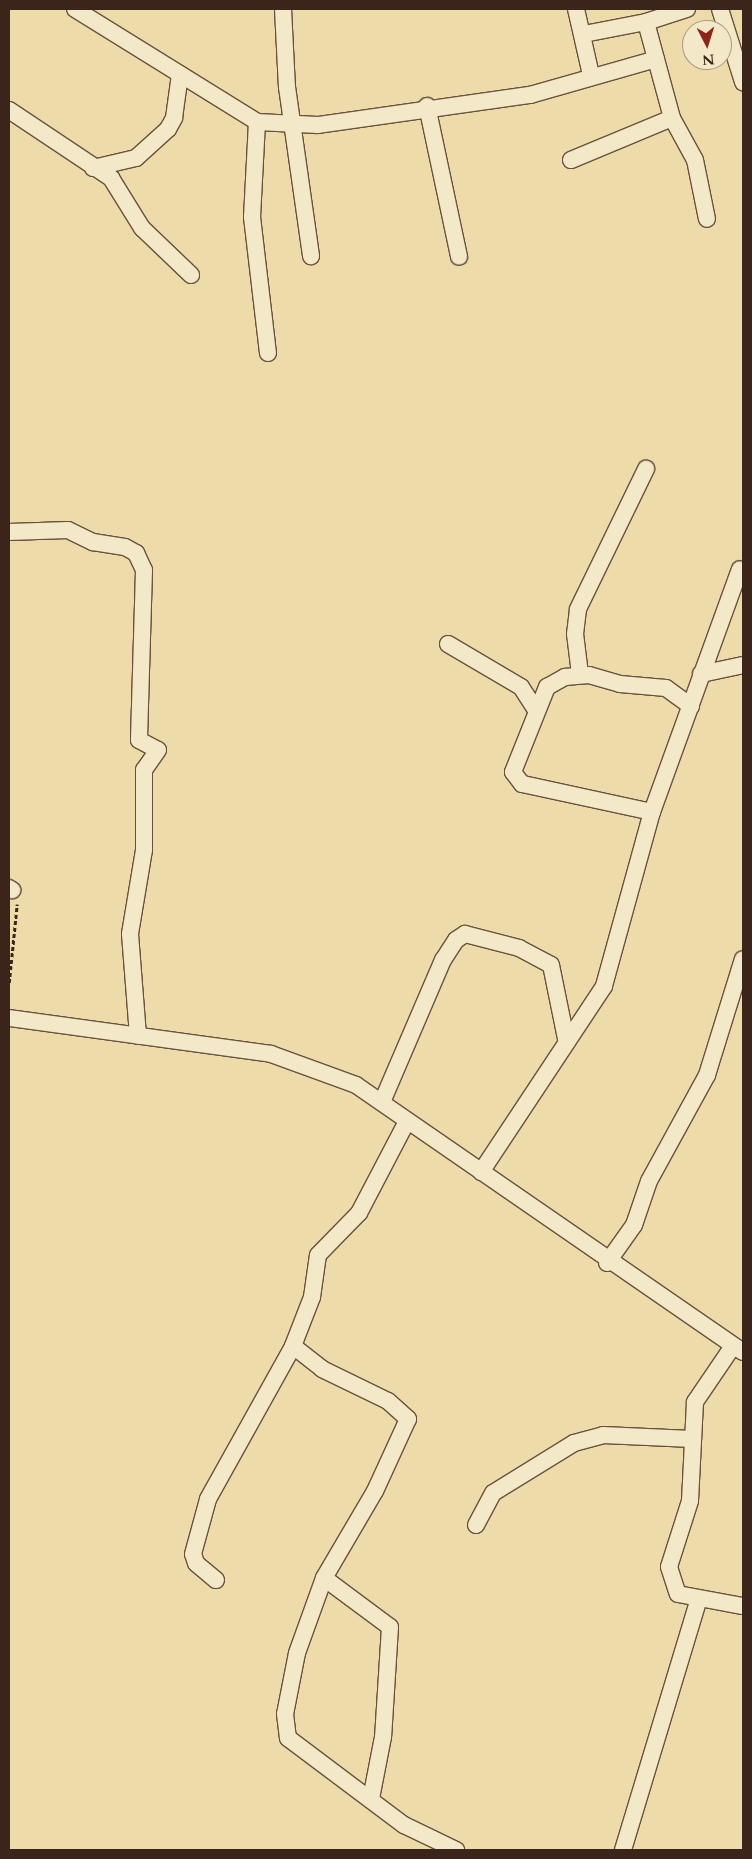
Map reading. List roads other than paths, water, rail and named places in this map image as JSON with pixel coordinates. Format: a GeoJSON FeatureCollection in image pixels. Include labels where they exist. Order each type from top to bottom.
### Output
{"type":"FeatureCollection","features":[{"type":"Feature","properties":{"kind":"street"},"geometry":{"type":"LineString","coordinates":[[75,9],[257,122],[318,125],[427,106],[558,90],[591,75],[656,59]]}},
{"type":"Feature","properties":{"kind":"street"},"geometry":{"type":"LineString","coordinates":[[283,9],[293,124],[311,256]]}},
{"type":"Feature","properties":{"kind":"street"},"geometry":{"type":"LineString","coordinates":[[576,9],[584,34],[591,75]]}},
{"type":"Feature","properties":{"kind":"street"},"geometry":{"type":"LineString","coordinates":[[584,34],[646,22],[687,9]]}},
{"type":"Feature","properties":{"kind":"street"},"geometry":{"type":"LineString","coordinates":[[720,9],[743,82]]}},
{"type":"Feature","properties":{"kind":"street"},"geometry":{"type":"LineString","coordinates":[[646,22],[672,118],[695,160],[707,219]]}},
{"type":"Feature","properties":{"kind":"street"},"geometry":{"type":"LineString","coordinates":[[93,168],[136,158],[168,129],[174,118],[180,74]]}},
{"type":"Feature","properties":{"kind":"street"},"geometry":{"type":"LineString","coordinates":[[427,106],[459,257]]}},
{"type":"Feature","properties":{"kind":"street"},"geometry":{"type":"LineString","coordinates":[[9,110],[93,168],[111,178],[142,228],[192,276]]}},
{"type":"Feature","properties":{"kind":"street"},"geometry":{"type":"LineString","coordinates":[[571,160],[672,118]]}},
{"type":"Feature","properties":{"kind":"street"},"geometry":{"type":"LineString","coordinates":[[257,122],[252,218],[268,353]]}},
{"type":"Feature","properties":{"kind":"street"},"geometry":{"type":"LineString","coordinates":[[580,674],[575,634],[578,610],[646,468]]}},
{"type":"Feature","properties":{"kind":"street"},"geometry":{"type":"LineString","coordinates":[[9,532],[68,530],[94,542],[125,547],[136,553],[144,570],[139,740],[158,750],[144,770],[144,850],[130,934],[138,1036]]}},
{"type":"Feature","properties":{"kind":"street"},"geometry":{"type":"LineString","coordinates":[[481,1172],[566,1039],[604,986],[652,812],[740,569]]}},
{"type":"Feature","properties":{"kind":"street"},"geometry":{"type":"LineString","coordinates":[[448,644],[521,687],[536,710]]}},
{"type":"Feature","properties":{"kind":"street"},"geometry":{"type":"LineString","coordinates":[[701,674],[743,665]]}},
{"type":"Feature","properties":{"kind":"street"},"geometry":{"type":"LineString","coordinates":[[521,687],[547,687],[580,674],[620,684],[666,688],[691,706]]}},
{"type":"Feature","properties":{"kind":"street"},"geometry":{"type":"LineString","coordinates":[[547,687],[536,710],[513,772],[515,780],[652,812]]}},
{"type":"Feature","properties":{"kind":"street"},"geometry":{"type":"LineString","coordinates":[[382,1102],[443,960],[456,940],[465,934],[519,948],[550,965],[566,1039]]}},
{"type":"Feature","properties":{"kind":"street"},"geometry":{"type":"LineString","coordinates":[[607,1263],[634,1225],[649,1181],[707,1075],[743,959]]}},
{"type":"Feature","properties":{"kind":"street"},"geometry":{"type":"LineString","coordinates":[[9,1018],[271,1054],[356,1085],[607,1263],[738,1349],[695,1402],[690,1500],[669,1567],[678,1594],[743,1606]]}},
{"type":"Feature","properties":{"kind":"street"},"geometry":{"type":"LineString","coordinates":[[216,1580],[196,1563],[193,1554],[208,1499],[293,1346],[312,1297],[318,1255],[359,1213],[407,1121]]}},
{"type":"Feature","properties":{"kind":"street"},"geometry":{"type":"LineString","coordinates":[[293,1346],[322,1369],[388,1401],[408,1419],[374,1491],[324,1578],[297,1654],[285,1714],[288,1738],[404,1825],[456,1850]]}},
{"type":"Feature","properties":{"kind":"street"},"geometry":{"type":"LineString","coordinates":[[476,1525],[493,1493],[530,1466],[581,1440],[603,1435],[692,1439]]}},
{"type":"Feature","properties":{"kind":"street"},"geometry":{"type":"LineString","coordinates":[[324,1578],[390,1627],[383,1737],[371,1799]]}},
{"type":"Feature","properties":{"kind":"street"},"geometry":{"type":"LineString","coordinates":[[622,1850],[699,1598]]}}]}
